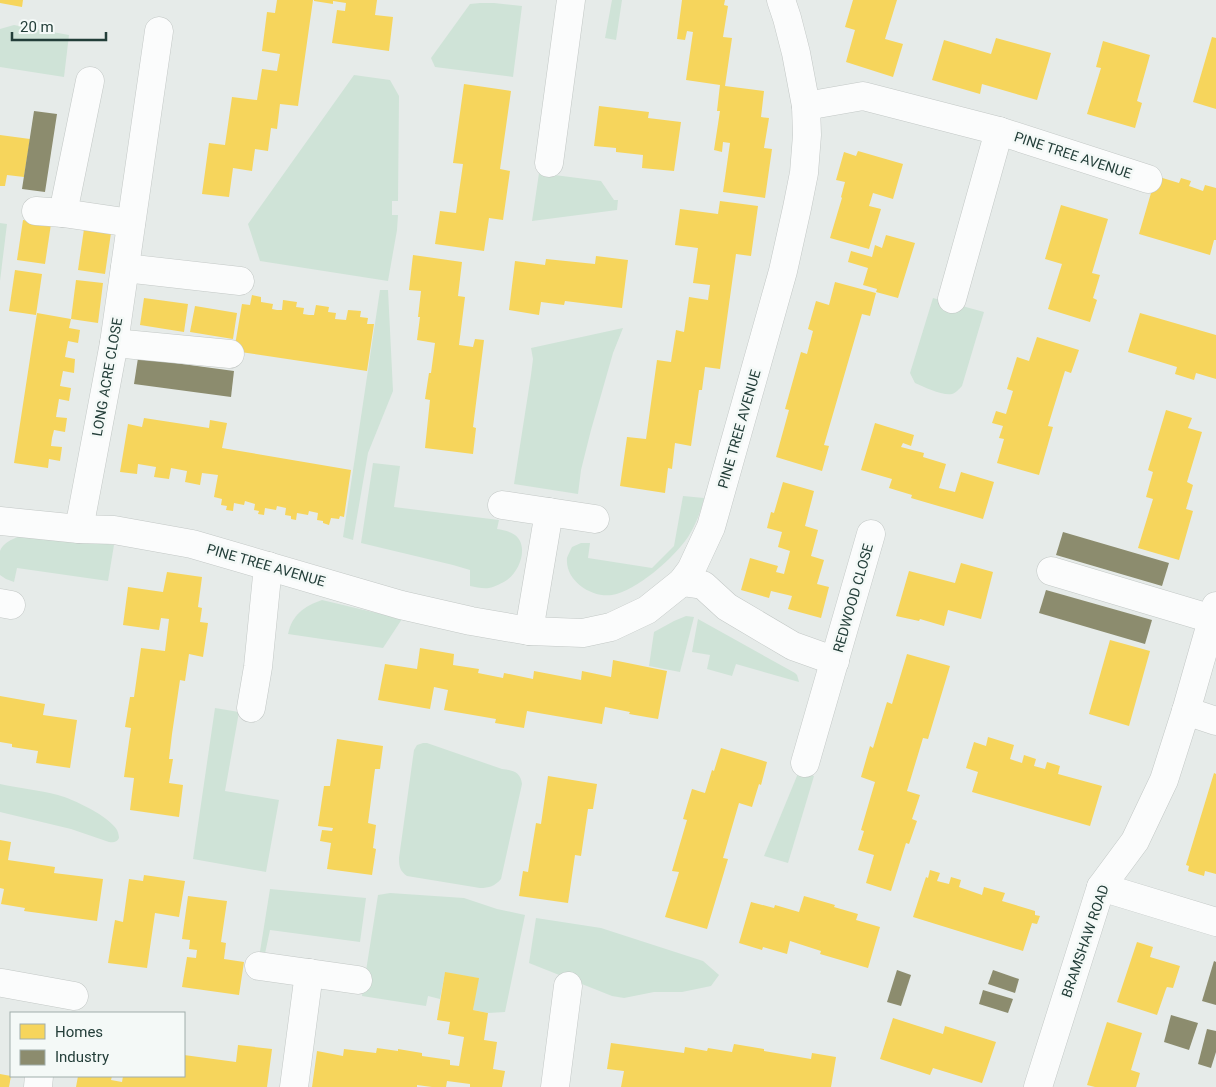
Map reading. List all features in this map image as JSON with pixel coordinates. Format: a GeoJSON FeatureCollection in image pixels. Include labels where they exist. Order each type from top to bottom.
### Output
{"type":"FeatureCollection","features":[{"type":"Feature","properties":{"kind":"street"},"geometry":{"type":"LineString","coordinates":[[549,162],[571,0]]}},
{"type":"Feature","properties":{"kind":"street","name":"PINE TREE AVENUE"},"geometry":{"type":"LineString","coordinates":[[0,521],[79,530],[114,530],[192,544],[401,604],[470,621],[529,631],[584,633],[611,626],[647,610],[682,582],[702,550],[711,528],[782,271],[797,208],[804,173],[807,135],[806,106],[796,54],[781,0]]}},
{"type":"Feature","properties":{"kind":"street","name":"LONG ACRE CLOSE"},"geometry":{"type":"LineString","coordinates":[[79,530],[114,343],[160,31]]}},
{"type":"Feature","properties":{"kind":"street"},"geometry":{"type":"LineString","coordinates":[[63,213],[90,81]]}},
{"type":"Feature","properties":{"kind":"street","name":"PINE TREE AVENUE"},"geometry":{"type":"LineString","coordinates":[[806,106],[863,96],[999,131],[1148,179]]}},
{"type":"Feature","properties":{"kind":"street","name":"PINE TREE AVENUE"},"geometry":{"type":"LineString","coordinates":[[952,299],[999,131]]}},
{"type":"Feature","properties":{"kind":"street"},"geometry":{"type":"LineString","coordinates":[[36,211],[131,223]]}},
{"type":"Feature","properties":{"kind":"street"},"geometry":{"type":"LineString","coordinates":[[125,268],[240,281]]}},
{"type":"Feature","properties":{"kind":"street"},"geometry":{"type":"LineString","coordinates":[[114,343],[230,354]]}},
{"type":"Feature","properties":{"kind":"street"},"geometry":{"type":"LineString","coordinates":[[502,505],[595,519]]}},
{"type":"Feature","properties":{"kind":"street"},"geometry":{"type":"LineString","coordinates":[[529,631],[549,512]]}},
{"type":"Feature","properties":{"kind":"street","name":"REDWOOD CLOSE"},"geometry":{"type":"LineString","coordinates":[[805,763],[872,534]]}},
{"type":"Feature","properties":{"kind":"street"},"geometry":{"type":"LineString","coordinates":[[251,708],[258,668],[268,566]]}},
{"type":"Feature","properties":{"kind":"street"},"geometry":{"type":"LineString","coordinates":[[1051,571],[1214,612]]}},
{"type":"Feature","properties":{"kind":"street","name":"REDWOOD CLOSE"},"geometry":{"type":"LineString","coordinates":[[682,582],[702,586],[727,608],[785,641],[835,661]]}},
{"type":"Feature","properties":{"kind":"street","name":"BRAMSHAW ROAD"},"geometry":{"type":"LineString","coordinates":[[1038,1087],[1101,887],[1135,841],[1164,780],[1186,712],[1214,612]]}},
{"type":"Feature","properties":{"kind":"street"},"geometry":{"type":"LineString","coordinates":[[1186,712],[1216,721]]}},
{"type":"Feature","properties":{"kind":"street"},"geometry":{"type":"LineString","coordinates":[[1101,887],[1216,922]]}},
{"type":"Feature","properties":{"kind":"street"},"geometry":{"type":"LineString","coordinates":[[259,966],[358,980]]}},
{"type":"Feature","properties":{"kind":"street"},"geometry":{"type":"LineString","coordinates":[[294,1087],[309,973]]}},
{"type":"Feature","properties":{"kind":"street"},"geometry":{"type":"LineString","coordinates":[[2,983],[45,1002],[74,996]]}},
{"type":"Feature","properties":{"kind":"street"},"geometry":{"type":"LineString","coordinates":[[555,1087],[568,986]]}},
{"type":"Feature","properties":{"kind":"green space"},"geometry":{"type":"Polygon","coordinates":[[[612,0],[622,0],[616,40],[605,38],[612,0]]]}},
{"type":"Feature","properties":{"kind":"green space"},"geometry":{"type":"Polygon","coordinates":[[[470,4],[522,6],[513,77],[435,67],[431,58],[470,4]]]}},
{"type":"Feature","properties":{"kind":"green space"},"geometry":{"type":"Polygon","coordinates":[[[14,25],[69,35],[64,77],[0,67],[0,29],[14,25]]]}},
{"type":"Feature","properties":{"kind":"green space"},"geometry":{"type":"Polygon","coordinates":[[[354,75],[390,80],[399,96],[398,201],[392,201],[392,215],[398,215],[388,281],[260,261],[248,224],[354,75]]]}},
{"type":"Feature","properties":{"kind":"green space"},"geometry":{"type":"Polygon","coordinates":[[[539,173],[601,181],[614,200],[618,200],[617,210],[532,221],[539,173]]]}},
{"type":"Feature","properties":{"kind":"green space"},"geometry":{"type":"Polygon","coordinates":[[[0,223],[7,224],[0,281],[0,223]]]}},
{"type":"Feature","properties":{"kind":"green space"},"geometry":{"type":"Polygon","coordinates":[[[380,290],[388,290],[393,391],[368,453],[353,540],[343,537],[380,290]]]}},
{"type":"Feature","properties":{"kind":"green space"},"geometry":{"type":"Polygon","coordinates":[[[933,298],[984,312],[962,386],[952,394],[928,389],[915,383],[910,373],[933,298]]]}},
{"type":"Feature","properties":{"kind":"green space"},"geometry":{"type":"Polygon","coordinates":[[[623,328],[613,353],[591,430],[581,470],[578,494],[514,484],[533,359],[531,348],[623,328]]]}},
{"type":"Feature","properties":{"kind":"green space"},"geometry":{"type":"Polygon","coordinates":[[[373,463],[400,466],[394,507],[499,520],[497,529],[515,535],[521,545],[521,558],[516,571],[507,580],[491,587],[470,586],[470,570],[361,543],[373,463]]]}},
{"type":"Feature","properties":{"kind":"green space"},"geometry":{"type":"Polygon","coordinates":[[[683,496],[704,498],[699,514],[691,533],[682,545],[654,572],[632,587],[612,595],[596,594],[588,591],[575,581],[570,574],[567,558],[572,547],[581,543],[590,543],[588,558],[652,568],[674,546],[683,496]]]}},
{"type":"Feature","properties":{"kind":"green space"},"geometry":{"type":"Polygon","coordinates":[[[30,533],[114,545],[108,581],[17,568],[14,582],[6,579],[0,575],[0,551],[2,547],[9,541],[30,533]]]}},
{"type":"Feature","properties":{"kind":"green space"},"geometry":{"type":"Polygon","coordinates":[[[322,600],[402,619],[383,648],[288,634],[292,622],[304,608],[322,600]]]}},
{"type":"Feature","properties":{"kind":"green space"},"geometry":{"type":"Polygon","coordinates":[[[686,616],[694,617],[680,672],[649,666],[654,632],[686,616]]]}},
{"type":"Feature","properties":{"kind":"green space"},"geometry":{"type":"Polygon","coordinates":[[[698,619],[795,673],[799,682],[736,664],[732,676],[707,669],[710,655],[692,652],[698,619]]]}},
{"type":"Feature","properties":{"kind":"green space"},"geometry":{"type":"Polygon","coordinates":[[[215,708],[239,712],[225,791],[279,800],[266,872],[193,859],[215,708]]]}},
{"type":"Feature","properties":{"kind":"green space"},"geometry":{"type":"Polygon","coordinates":[[[423,743],[512,771],[520,777],[522,784],[501,879],[494,885],[480,888],[407,876],[400,868],[399,858],[414,750],[417,745],[423,743]]]}},
{"type":"Feature","properties":{"kind":"green space"},"geometry":{"type":"Polygon","coordinates":[[[799,771],[814,776],[788,863],[764,856],[799,771]]]}},
{"type":"Feature","properties":{"kind":"green space"},"geometry":{"type":"Polygon","coordinates":[[[0,784],[58,795],[81,804],[107,819],[117,830],[119,838],[115,842],[109,842],[71,829],[0,812],[0,784]]]}},
{"type":"Feature","properties":{"kind":"green space"},"geometry":{"type":"Polygon","coordinates":[[[270,889],[366,898],[360,942],[270,930],[263,963],[258,964],[270,889]]]}},
{"type":"Feature","properties":{"kind":"green space"},"geometry":{"type":"Polygon","coordinates":[[[390,893],[464,898],[497,909],[525,915],[505,1012],[488,1013],[473,1010],[478,978],[445,973],[440,999],[428,996],[426,1006],[362,996],[378,895],[390,893]]]}},
{"type":"Feature","properties":{"kind":"green space"},"geometry":{"type":"Polygon","coordinates":[[[536,918],[601,928],[703,961],[719,975],[711,986],[682,992],[654,992],[624,998],[612,996],[529,963],[536,918]]]}},
{"type":"Feature","properties":{"kind":"building: Homes"},"geometry":{"type":"Polygon","coordinates":[[[0,0],[23,0],[22,7],[0,3],[0,0]]]}},
{"type":"Feature","properties":{"kind":"building: Homes"},"geometry":{"type":"Polygon","coordinates":[[[277,0],[313,0],[298,106],[280,104],[277,129],[271,128],[268,151],[255,149],[252,171],[233,168],[229,197],[202,194],[209,143],[225,145],[232,97],[257,100],[262,69],[277,71],[280,54],[262,51],[267,12],[275,13],[277,0]]]}},
{"type":"Feature","properties":{"kind":"building: Homes"},"geometry":{"type":"Polygon","coordinates":[[[314,0],[377,0],[375,15],[393,17],[389,51],[332,43],[337,10],[345,11],[346,3],[333,1],[333,4],[314,0]]]}},
{"type":"Feature","properties":{"kind":"building: Homes"},"geometry":{"type":"Polygon","coordinates":[[[682,0],[725,0],[724,5],[728,6],[723,37],[732,38],[725,86],[764,91],[761,117],[769,118],[764,148],[772,149],[765,198],[723,192],[730,143],[723,142],[722,152],[714,150],[720,111],[717,111],[720,85],[686,80],[693,32],[687,31],[685,40],[677,39],[682,0]]]}},
{"type":"Feature","properties":{"kind":"building: Homes"},"geometry":{"type":"Polygon","coordinates":[[[853,0],[897,0],[885,39],[903,44],[893,77],[846,62],[855,30],[845,27],[853,0]]]}},
{"type":"Feature","properties":{"kind":"building: Homes"},"geometry":{"type":"Polygon","coordinates":[[[1212,37],[1216,38],[1216,109],[1193,102],[1212,37]]]}},
{"type":"Feature","properties":{"kind":"building: Homes"},"geometry":{"type":"Polygon","coordinates":[[[996,38],[1051,53],[1037,100],[982,84],[980,94],[932,80],[944,40],[991,54],[996,38]]]}},
{"type":"Feature","properties":{"kind":"building: Homes"},"geometry":{"type":"Polygon","coordinates":[[[1103,41],[1150,55],[1137,101],[1142,103],[1135,128],[1087,114],[1101,68],[1096,67],[1103,41]]]}},
{"type":"Feature","properties":{"kind":"building: Homes"},"geometry":{"type":"Polygon","coordinates":[[[464,84],[511,91],[500,169],[510,171],[503,220],[489,218],[484,251],[435,244],[440,211],[456,213],[463,164],[453,163],[464,84]]]}},
{"type":"Feature","properties":{"kind":"building: Homes"},"geometry":{"type":"Polygon","coordinates":[[[599,106],[649,112],[648,118],[681,122],[674,171],[642,168],[643,155],[616,152],[616,148],[594,146],[599,106]]]}},
{"type":"Feature","properties":{"kind":"building: Homes"},"geometry":{"type":"Polygon","coordinates":[[[0,135],[30,139],[24,177],[7,175],[5,186],[0,186],[0,135]]]}},
{"type":"Feature","properties":{"kind":"building: Homes"},"geometry":{"type":"Polygon","coordinates":[[[858,151],[903,164],[893,199],[873,193],[869,206],[881,209],[869,249],[830,238],[845,182],[836,180],[844,152],[856,156],[858,151]]]}},
{"type":"Feature","properties":{"kind":"building: Homes"},"geometry":{"type":"Polygon","coordinates":[[[1156,176],[1179,183],[1181,178],[1191,181],[1189,186],[1203,191],[1205,185],[1216,188],[1216,240],[1214,240],[1210,255],[1139,234],[1156,176]]]}},
{"type":"Feature","properties":{"kind":"building: Homes"},"geometry":{"type":"Polygon","coordinates":[[[720,201],[758,206],[751,256],[736,254],[720,369],[705,367],[702,390],[699,390],[691,446],[675,443],[672,469],[668,468],[665,493],[620,486],[627,437],[646,439],[657,360],[671,362],[676,330],[684,332],[689,297],[708,300],[710,285],[693,283],[698,248],[675,245],[680,209],[718,214],[720,201]]]}},
{"type":"Feature","properties":{"kind":"building: Homes"},"geometry":{"type":"Polygon","coordinates":[[[1061,205],[1108,219],[1092,273],[1100,275],[1093,298],[1097,300],[1090,322],[1048,309],[1062,264],[1045,259],[1061,205]]]}},
{"type":"Feature","properties":{"kind":"building: Homes"},"geometry":{"type":"Polygon","coordinates":[[[23,220],[51,224],[45,264],[17,260],[23,220]]]}},
{"type":"Feature","properties":{"kind":"building: Homes"},"geometry":{"type":"Polygon","coordinates":[[[84,229],[111,233],[105,274],[78,270],[84,229]]]}},
{"type":"Feature","properties":{"kind":"building: Homes"},"geometry":{"type":"Polygon","coordinates":[[[886,235],[915,243],[898,298],[876,292],[877,289],[863,285],[868,268],[848,262],[851,251],[872,257],[875,245],[882,248],[886,235]]]}},
{"type":"Feature","properties":{"kind":"building: Homes"},"geometry":{"type":"Polygon","coordinates":[[[413,255],[462,262],[458,296],[465,297],[459,345],[473,347],[475,339],[484,340],[473,427],[476,428],[473,454],[425,448],[430,400],[425,399],[435,343],[417,340],[421,291],[409,290],[413,255]]]}},
{"type":"Feature","properties":{"kind":"building: Homes"},"geometry":{"type":"Polygon","coordinates":[[[596,256],[628,260],[622,308],[565,301],[564,305],[541,302],[539,315],[509,310],[515,261],[545,265],[546,259],[595,264],[596,256]]]}},
{"type":"Feature","properties":{"kind":"building: Homes"},"geometry":{"type":"Polygon","coordinates":[[[15,270],[42,274],[36,315],[9,311],[15,270]]]}},
{"type":"Feature","properties":{"kind":"building: Homes"},"geometry":{"type":"Polygon","coordinates":[[[76,280],[103,283],[98,323],[71,319],[76,280]]]}},
{"type":"Feature","properties":{"kind":"building: Homes"},"geometry":{"type":"Polygon","coordinates":[[[835,282],[876,293],[870,316],[862,314],[824,445],[829,446],[822,471],[776,457],[789,410],[785,409],[801,352],[807,354],[813,331],[808,329],[816,301],[829,305],[835,282]]]}},
{"type":"Feature","properties":{"kind":"building: Homes"},"geometry":{"type":"Polygon","coordinates":[[[252,295],[261,297],[261,302],[273,304],[272,309],[277,310],[282,310],[283,300],[297,302],[296,307],[304,308],[303,314],[309,315],[314,315],[316,305],[329,307],[328,312],[336,313],[335,319],[346,320],[348,310],[361,311],[360,317],[368,318],[367,324],[374,324],[367,371],[234,351],[242,304],[250,305],[252,295]]]}},
{"type":"Feature","properties":{"kind":"building: Homes"},"geometry":{"type":"Polygon","coordinates":[[[144,298],[188,304],[184,332],[140,325],[144,298]]]}},
{"type":"Feature","properties":{"kind":"building: Homes"},"geometry":{"type":"Polygon","coordinates":[[[195,306],[237,313],[233,339],[190,332],[195,306]]]}},
{"type":"Feature","properties":{"kind":"building: Homes"},"geometry":{"type":"Polygon","coordinates":[[[37,313],[71,319],[69,328],[80,330],[78,343],[68,341],[65,357],[75,359],[74,373],[63,371],[60,386],[71,388],[69,401],[59,399],[56,417],[67,418],[65,432],[54,430],[52,438],[51,446],[62,447],[60,461],[49,459],[48,468],[14,463],[37,313]]]}},
{"type":"Feature","properties":{"kind":"building: Homes"},"geometry":{"type":"Polygon","coordinates":[[[1140,313],[1216,335],[1216,379],[1196,373],[1194,380],[1175,374],[1177,367],[1128,352],[1140,313]]]}},
{"type":"Feature","properties":{"kind":"building: Homes"},"geometry":{"type":"Polygon","coordinates":[[[1037,337],[1079,350],[1071,373],[1065,371],[1048,426],[1053,427],[1039,475],[997,463],[1004,439],[999,438],[1003,426],[992,423],[996,411],[1006,414],[1013,391],[1007,389],[1017,357],[1029,361],[1037,337]]]}},
{"type":"Feature","properties":{"kind":"building: Homes"},"geometry":{"type":"Polygon","coordinates":[[[1166,410],[1192,418],[1188,428],[1202,432],[1187,482],[1193,485],[1186,509],[1193,511],[1179,560],[1138,548],[1153,499],[1146,497],[1153,472],[1148,470],[1166,410]]]}},
{"type":"Feature","properties":{"kind":"building: Homes"},"geometry":{"type":"Polygon","coordinates":[[[144,418],[209,428],[210,420],[227,423],[222,448],[351,470],[344,517],[340,516],[339,519],[331,518],[329,525],[317,520],[318,513],[309,511],[308,515],[297,513],[296,520],[291,519],[291,516],[285,515],[286,508],[277,506],[276,510],[265,508],[264,515],[258,514],[259,511],[254,510],[255,504],[245,501],[244,505],[234,503],[233,511],[226,510],[227,506],[221,505],[222,499],[214,497],[218,475],[202,473],[200,485],[185,482],[187,471],[171,468],[169,479],[154,477],[156,467],[138,464],[137,474],[120,472],[128,424],[142,427],[144,418]]]}},
{"type":"Feature","properties":{"kind":"building: Homes"},"geometry":{"type":"Polygon","coordinates":[[[875,423],[914,435],[911,446],[903,443],[901,447],[924,453],[923,457],[946,464],[939,488],[955,492],[961,472],[994,482],[983,519],[911,498],[912,495],[889,488],[892,479],[861,470],[875,423]]]}},
{"type":"Feature","properties":{"kind":"building: Homes"},"geometry":{"type":"Polygon","coordinates":[[[783,482],[814,491],[805,526],[818,530],[811,556],[824,560],[817,584],[829,587],[821,618],[788,609],[792,596],[771,591],[769,598],[741,590],[750,558],[778,566],[776,572],[784,574],[790,551],[778,547],[782,532],[767,528],[771,512],[774,513],[783,482]]]}},
{"type":"Feature","properties":{"kind":"building: Homes"},"geometry":{"type":"Polygon","coordinates":[[[961,563],[993,572],[981,619],[948,610],[944,626],[920,619],[919,621],[896,616],[909,571],[955,583],[961,563]]]}},
{"type":"Feature","properties":{"kind":"building: Homes"},"geometry":{"type":"Polygon","coordinates":[[[167,572],[202,577],[198,607],[202,608],[200,622],[208,623],[203,657],[189,654],[185,681],[180,680],[169,759],[173,759],[169,783],[183,785],[179,817],[130,810],[134,778],[124,777],[131,728],[125,727],[130,697],[134,697],[141,648],[165,651],[169,619],[161,618],[159,630],[123,625],[128,587],[163,592],[167,572]]]}},
{"type":"Feature","properties":{"kind":"building: Homes"},"geometry":{"type":"Polygon","coordinates":[[[1110,640],[1150,651],[1129,726],[1089,714],[1110,640]]]}},
{"type":"Feature","properties":{"kind":"building: Homes"},"geometry":{"type":"Polygon","coordinates":[[[420,648],[454,654],[453,665],[479,669],[478,673],[503,678],[504,673],[533,679],[534,671],[581,680],[582,671],[611,677],[613,660],[667,671],[658,719],[629,714],[630,712],[605,707],[602,724],[527,711],[524,728],[495,723],[496,719],[444,710],[448,690],[434,687],[430,709],[378,700],[385,664],[417,669],[420,648]]]}},
{"type":"Feature","properties":{"kind":"building: Homes"},"geometry":{"type":"Polygon","coordinates":[[[907,654],[950,666],[928,739],[923,738],[907,791],[920,795],[912,819],[917,821],[909,844],[906,843],[891,891],[866,883],[874,855],[858,850],[864,831],[861,830],[875,782],[861,777],[870,746],[873,748],[887,702],[892,704],[907,654]]]}},
{"type":"Feature","properties":{"kind":"building: Homes"},"geometry":{"type":"Polygon","coordinates":[[[0,696],[45,704],[43,715],[77,720],[70,768],[36,763],[38,751],[12,747],[12,744],[0,742],[0,696]]]}},
{"type":"Feature","properties":{"kind":"building: Homes"},"geometry":{"type":"Polygon","coordinates":[[[988,737],[1014,745],[1010,759],[1022,763],[1024,755],[1036,759],[1034,766],[1045,769],[1047,762],[1060,766],[1058,774],[1102,786],[1090,826],[972,792],[978,772],[966,768],[974,742],[986,746],[988,737]]]}},
{"type":"Feature","properties":{"kind":"building: Homes"},"geometry":{"type":"Polygon","coordinates":[[[337,739],[383,746],[380,769],[375,769],[368,823],[376,825],[373,848],[376,849],[372,875],[327,869],[331,843],[320,841],[322,830],[332,831],[333,828],[318,826],[324,786],[330,786],[337,739]]]}},
{"type":"Feature","properties":{"kind":"building: Homes"},"geometry":{"type":"Polygon","coordinates":[[[721,748],[767,762],[761,785],[759,784],[752,807],[739,803],[723,858],[728,859],[707,929],[665,917],[679,872],[672,871],[687,820],[683,819],[692,789],[705,793],[721,748]]]}},
{"type":"Feature","properties":{"kind":"building: Homes"},"geometry":{"type":"Polygon","coordinates":[[[1214,773],[1216,774],[1216,874],[1205,871],[1204,876],[1188,871],[1189,866],[1186,865],[1214,773]]]}},
{"type":"Feature","properties":{"kind":"building: Homes"},"geometry":{"type":"Polygon","coordinates":[[[548,776],[597,784],[593,809],[588,809],[581,856],[575,855],[568,903],[519,896],[523,871],[528,872],[536,823],[541,824],[548,776]]]}},
{"type":"Feature","properties":{"kind":"building: Homes"},"geometry":{"type":"Polygon","coordinates":[[[0,840],[11,842],[8,860],[55,867],[54,873],[103,879],[97,921],[24,911],[25,908],[1,904],[4,889],[0,888],[0,840]]]}},
{"type":"Feature","properties":{"kind":"building: Homes"},"geometry":{"type":"Polygon","coordinates":[[[930,870],[940,873],[937,881],[949,884],[951,877],[961,880],[959,887],[982,895],[984,887],[1005,893],[1002,901],[1035,911],[1035,915],[1040,916],[1037,924],[1032,923],[1023,951],[913,917],[930,870]]]}},
{"type":"Feature","properties":{"kind":"building: Homes"},"geometry":{"type":"Polygon","coordinates":[[[144,875],[185,881],[179,917],[155,913],[147,968],[108,963],[115,920],[123,922],[129,879],[143,881],[144,875]]]}},
{"type":"Feature","properties":{"kind":"building: Homes"},"geometry":{"type":"Polygon","coordinates":[[[188,896],[227,901],[221,942],[226,943],[224,959],[244,962],[239,995],[182,987],[187,957],[196,958],[197,950],[189,949],[190,940],[182,939],[188,896]]]}},
{"type":"Feature","properties":{"kind":"building: Homes"},"geometry":{"type":"Polygon","coordinates":[[[804,896],[858,914],[856,920],[880,927],[868,968],[820,954],[821,951],[790,941],[787,954],[763,947],[762,950],[739,943],[751,902],[774,908],[775,905],[799,912],[804,896]]]}},
{"type":"Feature","properties":{"kind":"building: Homes"},"geometry":{"type":"Polygon","coordinates":[[[1137,942],[1153,947],[1150,957],[1180,966],[1173,988],[1167,987],[1157,1015],[1117,1002],[1137,942]]]}},
{"type":"Feature","properties":{"kind":"building: Homes"},"geometry":{"type":"Polygon","coordinates":[[[445,972],[479,978],[473,1010],[488,1013],[484,1040],[497,1042],[493,1069],[505,1071],[502,1087],[470,1087],[470,1084],[447,1081],[446,1087],[417,1085],[417,1087],[312,1087],[317,1051],[343,1056],[344,1049],[376,1053],[377,1048],[398,1051],[398,1049],[422,1053],[422,1056],[450,1060],[450,1065],[459,1066],[464,1037],[448,1034],[450,1022],[437,1020],[445,972]]]}},
{"type":"Feature","properties":{"kind":"building: Homes"},"geometry":{"type":"Polygon","coordinates":[[[893,1018],[943,1034],[945,1026],[996,1042],[982,1083],[933,1068],[930,1075],[880,1059],[893,1018]]]}},
{"type":"Feature","properties":{"kind":"building: Homes"},"geometry":{"type":"Polygon","coordinates":[[[1107,1022],[1142,1033],[1131,1070],[1140,1073],[1136,1087],[1095,1087],[1087,1085],[1107,1022]]]}},
{"type":"Feature","properties":{"kind":"building: Homes"},"geometry":{"type":"Polygon","coordinates":[[[611,1043],[684,1053],[685,1047],[707,1051],[708,1048],[732,1052],[734,1044],[811,1059],[812,1053],[836,1057],[831,1087],[621,1087],[624,1071],[607,1069],[611,1043]]]}},
{"type":"Feature","properties":{"kind":"building: Homes"},"geometry":{"type":"Polygon","coordinates":[[[238,1045],[272,1049],[267,1087],[76,1087],[78,1077],[112,1077],[111,1080],[122,1082],[123,1077],[185,1077],[185,1055],[236,1062],[238,1045]]]}},
{"type":"Feature","properties":{"kind":"building: Homes"},"geometry":{"type":"Polygon","coordinates":[[[0,1074],[10,1076],[9,1087],[0,1087],[0,1074]]]}},
{"type":"Feature","properties":{"kind":"building: Industry"},"geometry":{"type":"Polygon","coordinates":[[[34,111],[57,114],[45,192],[22,189],[34,111]]]}},
{"type":"Feature","properties":{"kind":"building: Industry"},"geometry":{"type":"Polygon","coordinates":[[[138,358],[234,371],[231,397],[134,384],[138,358]]]}},
{"type":"Feature","properties":{"kind":"building: Industry"},"geometry":{"type":"Polygon","coordinates":[[[1063,532],[1169,563],[1162,586],[1056,555],[1063,532]]]}},
{"type":"Feature","properties":{"kind":"building: Industry"},"geometry":{"type":"Polygon","coordinates":[[[1046,590],[1152,620],[1145,644],[1039,613],[1046,590]]]}},
{"type":"Feature","properties":{"kind":"building: Industry"},"geometry":{"type":"Polygon","coordinates":[[[1214,961],[1216,962],[1216,1005],[1202,1001],[1214,961]]]}},
{"type":"Feature","properties":{"kind":"building: Industry"},"geometry":{"type":"Polygon","coordinates":[[[897,970],[911,975],[901,1006],[887,1002],[897,970]]]}},
{"type":"Feature","properties":{"kind":"building: Industry"},"geometry":{"type":"Polygon","coordinates":[[[993,970],[1019,979],[1015,993],[988,984],[993,970]]]}},
{"type":"Feature","properties":{"kind":"building: Industry"},"geometry":{"type":"Polygon","coordinates":[[[983,990],[1013,999],[1008,1013],[979,1004],[983,990]]]}},
{"type":"Feature","properties":{"kind":"building: Industry"},"geometry":{"type":"Polygon","coordinates":[[[1171,1015],[1198,1023],[1189,1050],[1164,1042],[1171,1015]]]}},
{"type":"Feature","properties":{"kind":"building: Industry"},"geometry":{"type":"Polygon","coordinates":[[[1207,1029],[1216,1031],[1216,1052],[1211,1068],[1198,1064],[1207,1029]]]}}]}
